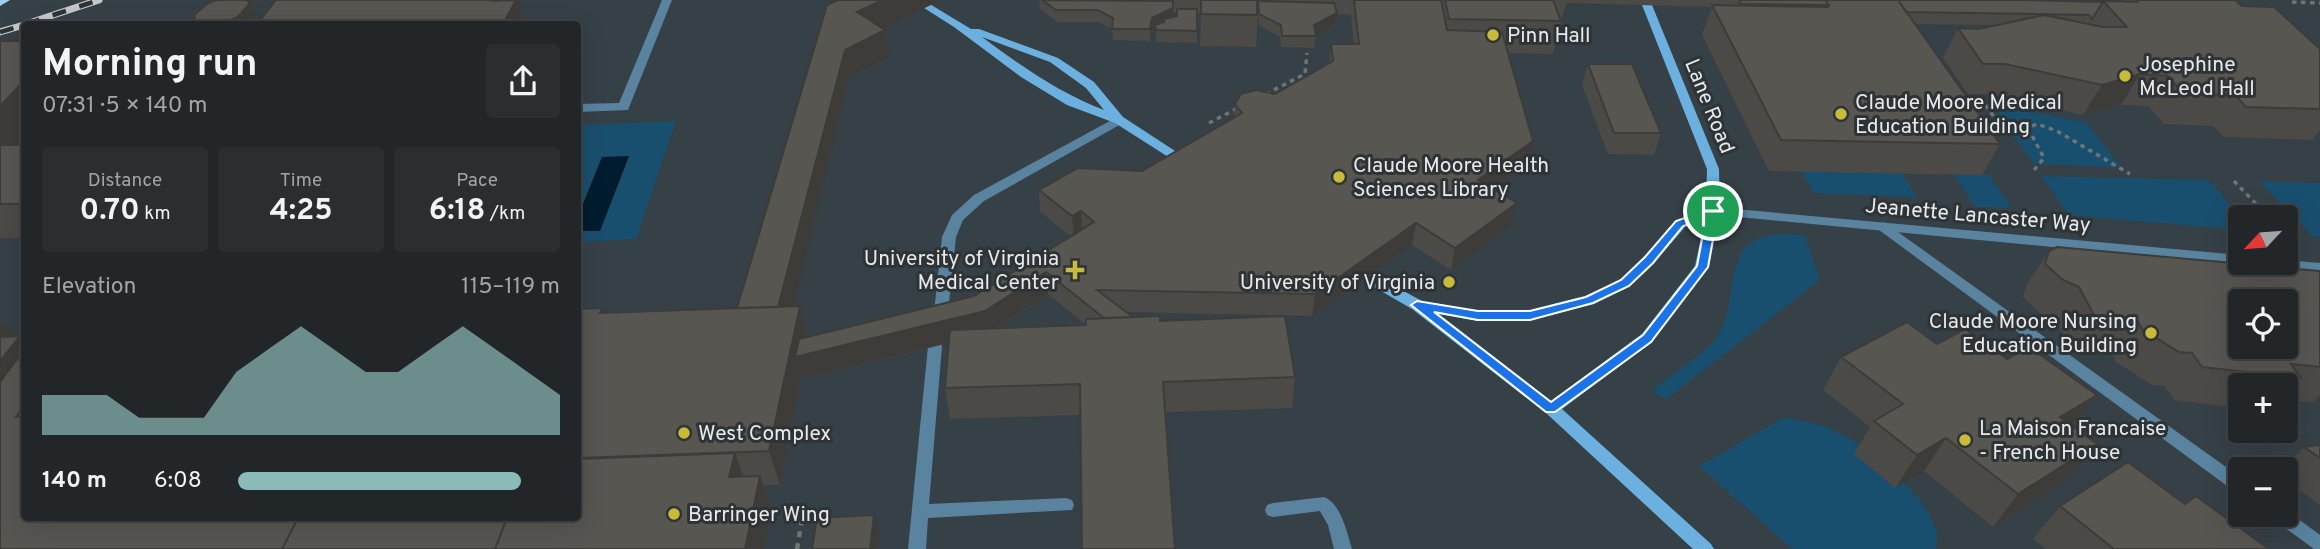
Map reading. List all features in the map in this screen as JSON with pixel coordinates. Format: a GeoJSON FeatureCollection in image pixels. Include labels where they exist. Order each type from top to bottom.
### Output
{"type":"FeatureCollection","features":[{"type":"Feature","properties":{"kind":"main road","name":"Lane Road"},"geometry":{"type":"LineString","coordinates":[[1551,409],[1647,338],[1702,267],[1713,211],[1713,169],[1647,5]]}},
{"type":"Feature","properties":{"kind":"main road"},"geometry":{"type":"LineString","coordinates":[[928,6],[958,24],[1026,75],[1071,102],[1119,120],[1190,165]]}},
{"type":"Feature","properties":{"kind":"main road"},"geometry":{"type":"LineString","coordinates":[[958,24],[1054,60],[1090,85],[1119,120]]}},
{"type":"Feature","properties":{"kind":"main road"},"geometry":{"type":"LineString","coordinates":[[1417,305],[1478,316],[1530,315],[1589,300],[1625,283],[1649,260],[1679,224],[1713,211]]}},
{"type":"Feature","properties":{"kind":"main road"},"geometry":{"type":"LineString","coordinates":[[1367,277],[1417,305],[1551,409],[1705,549]]}},
{"type":"Feature","properties":{"kind":"street"},"geometry":{"type":"LineString","coordinates":[[581,108],[624,107],[667,0]]}},
{"type":"Feature","properties":{"kind":"street"},"geometry":{"type":"LineString","coordinates":[[939,328],[949,237],[957,218],[979,198],[1119,120]]}},
{"type":"Feature","properties":{"kind":"street","name":"Jeanette Lancaster Way"},"geometry":{"type":"LineString","coordinates":[[1713,211],[2228,259]]}},
{"type":"Feature","properties":{"kind":"street"},"geometry":{"type":"LineString","coordinates":[[1884,227],[2228,477]]}},
{"type":"Feature","properties":{"kind":"street"},"geometry":{"type":"LineString","coordinates":[[2298,266],[2320,268]]}},
{"type":"Feature","properties":{"kind":"street"},"geometry":{"type":"LineString","coordinates":[[917,549],[935,346]]}},
{"type":"Feature","properties":{"kind":"street"},"geometry":{"type":"LineString","coordinates":[[1273,510],[1324,504],[1336,524],[1343,549]]}},
{"type":"Feature","properties":{"kind":"street"},"geometry":{"type":"LineString","coordinates":[[921,511],[1066,505]]}},
{"type":"Feature","properties":{"kind":"street"},"geometry":{"type":"LineString","coordinates":[[2297,527],[2320,544]]}},
{"type":"Feature","properties":{"kind":"path"},"geometry":{"type":"LineString","coordinates":[[2292,2],[2320,3]]}},
{"type":"Feature","properties":{"kind":"path"},"geometry":{"type":"LineString","coordinates":[[1257,98],[1305,74],[1307,53]]}},
{"type":"Feature","properties":{"kind":"path"},"geometry":{"type":"LineString","coordinates":[[1980,98],[2007,134]]}},
{"type":"Feature","properties":{"kind":"path"},"geometry":{"type":"LineString","coordinates":[[1209,122],[1245,104]]}},
{"type":"Feature","properties":{"kind":"path"},"geometry":{"type":"LineString","coordinates":[[2034,170],[2044,158],[2028,128],[2037,124],[2057,131],[2130,174]]}},
{"type":"Feature","properties":{"kind":"path"},"geometry":{"type":"LineString","coordinates":[[2234,180],[2257,205]]}},
{"type":"Feature","properties":{"kind":"path"},"geometry":{"type":"LineString","coordinates":[[796,549],[802,519]]}},
{"type":"Feature","properties":{"kind":"shaded area","name":"University of Virginia"},"geometry":{"type":"Polygon","coordinates":[[[6,0],[2320,0],[2320,549],[0,549],[0,4],[6,0]]]}},
{"type":"Feature","properties":{"kind":"shaded area"},"geometry":{"type":"Polygon","coordinates":[[[1991,105],[2086,122],[2121,167],[2034,164],[1991,105]]]}},
{"type":"Feature","properties":{"kind":"shaded area"},"geometry":{"type":"Polygon","coordinates":[[[676,121],[636,239],[581,242],[581,231],[600,231],[629,157],[602,157],[581,209],[583,125],[676,121]]]}},
{"type":"Feature","properties":{"kind":"shaded area"},"geometry":{"type":"Polygon","coordinates":[[[629,156],[600,231],[581,231],[581,209],[602,157],[629,156]]]}},
{"type":"Feature","properties":{"kind":"shaded area"},"geometry":{"type":"Polygon","coordinates":[[[1801,171],[1901,173],[1917,197],[1814,193],[1801,171]]]}},
{"type":"Feature","properties":{"kind":"shaded area"},"geometry":{"type":"Polygon","coordinates":[[[1954,174],[1989,175],[2012,208],[1975,207],[1954,174]]]}},
{"type":"Feature","properties":{"kind":"shaded area"},"geometry":{"type":"Polygon","coordinates":[[[2041,176],[2209,180],[2231,205],[2228,205],[2228,229],[2069,215],[2041,176]]]}},
{"type":"Feature","properties":{"kind":"shaded area"},"geometry":{"type":"Polygon","coordinates":[[[2259,181],[2320,183],[2320,237],[2313,237],[2298,221],[2298,205],[2282,205],[2259,181]]]}},
{"type":"Feature","properties":{"kind":"shaded area"},"geometry":{"type":"Polygon","coordinates":[[[1778,234],[1805,235],[1820,280],[1665,400],[1652,390],[1698,356],[1718,335],[1725,321],[1734,273],[1747,247],[1759,238],[1778,234]]]}},
{"type":"Feature","properties":{"kind":"shaded area"},"geometry":{"type":"Polygon","coordinates":[[[1783,418],[1815,424],[1837,432],[1857,443],[1890,469],[1921,502],[1931,519],[1937,535],[1935,549],[1792,549],[1699,466],[1783,418]]]}},
{"type":"Feature","properties":{"kind":"building"},"geometry":{"type":"Polygon","coordinates":[[[217,0],[246,0],[250,3],[238,17],[227,21],[196,21],[194,15],[208,3],[217,0]]]}},
{"type":"Feature","properties":{"kind":"building"},"geometry":{"type":"Polygon","coordinates":[[[276,0],[516,0],[505,21],[259,21],[276,0]]]}},
{"type":"Feature","properties":{"kind":"building"},"geometry":{"type":"Polygon","coordinates":[[[838,0],[883,0],[857,12],[885,30],[845,50],[778,307],[737,308],[827,5],[838,0]]]}},
{"type":"Feature","properties":{"kind":"building"},"geometry":{"type":"Polygon","coordinates":[[[1042,0],[1173,1],[1173,8],[1152,18],[1150,29],[1112,29],[1113,18],[1098,10],[1056,10],[1042,0]]]}},
{"type":"Feature","properties":{"kind":"building"},"geometry":{"type":"Polygon","coordinates":[[[1201,0],[1257,0],[1257,15],[1201,14],[1201,0]]]}},
{"type":"Feature","properties":{"kind":"building","name":"Claude Moore Health Sciences Library"},"geometry":{"type":"Polygon","coordinates":[[[1354,0],[1441,0],[1447,30],[1502,32],[1533,141],[1478,180],[1517,203],[1455,248],[1416,223],[1315,294],[1097,290],[1133,317],[1104,318],[1046,272],[985,311],[795,357],[799,339],[974,296],[1094,222],[1081,211],[1072,216],[1039,190],[1078,168],[1142,171],[1242,113],[1235,104],[1241,94],[1257,90],[1275,94],[1333,61],[1331,44],[1359,44],[1354,0]]]}},
{"type":"Feature","properties":{"kind":"building"},"geometry":{"type":"Polygon","coordinates":[[[1445,0],[1553,0],[1561,21],[1449,19],[1445,0]]]}},
{"type":"Feature","properties":{"kind":"building"},"geometry":{"type":"Polygon","coordinates":[[[1739,0],[1825,0],[1829,5],[1741,4],[1739,0]]]}},
{"type":"Feature","properties":{"kind":"building","name":"Claude Moore Medical Education Building"},"geometry":{"type":"Polygon","coordinates":[[[1825,0],[1898,0],[2000,144],[1781,140],[1712,5],[1828,7],[1825,0]]]}},
{"type":"Feature","properties":{"kind":"building"},"geometry":{"type":"Polygon","coordinates":[[[1898,0],[2103,2],[2092,19],[2089,15],[1906,12],[1898,0]]]}},
{"type":"Feature","properties":{"kind":"building"},"geometry":{"type":"Polygon","coordinates":[[[2135,0],[2235,0],[2242,6],[2274,7],[2320,49],[2320,109],[2246,107],[2235,95],[2184,94],[2168,76],[2140,74],[2102,85],[2005,64],[1983,64],[1958,28],[1978,29],[2044,15],[2103,27],[2127,27],[2103,1],[2137,2],[2135,0]]]}},
{"type":"Feature","properties":{"kind":"building"},"geometry":{"type":"Polygon","coordinates":[[[1258,1],[1334,3],[1337,13],[1314,25],[1316,36],[1282,36],[1281,25],[1259,14],[1258,1]]]}},
{"type":"Feature","properties":{"kind":"building"},"geometry":{"type":"Polygon","coordinates":[[[1177,9],[1197,9],[1197,31],[1156,30],[1155,25],[1164,22],[1164,19],[1177,16],[1177,9]]]}},
{"type":"Feature","properties":{"kind":"building"},"geometry":{"type":"Polygon","coordinates":[[[0,41],[21,41],[21,84],[0,106],[0,41]]]}},
{"type":"Feature","properties":{"kind":"building"},"geometry":{"type":"Polygon","coordinates":[[[1588,64],[1632,64],[1661,133],[1614,133],[1588,64]]]}},
{"type":"Feature","properties":{"kind":"building"},"geometry":{"type":"Polygon","coordinates":[[[21,145],[21,204],[0,204],[0,147],[21,145]]]}},
{"type":"Feature","properties":{"kind":"building"},"geometry":{"type":"Polygon","coordinates":[[[2057,247],[2228,263],[2228,275],[2298,275],[2298,269],[2320,271],[2320,367],[2291,364],[2297,373],[2256,373],[2202,367],[2192,353],[2179,352],[2142,329],[2137,320],[2095,317],[2079,287],[2063,280],[2045,264],[2049,251],[2057,247]]]}},
{"type":"Feature","properties":{"kind":"building","name":"West Complex"},"geometry":{"type":"Polygon","coordinates":[[[800,306],[769,451],[581,458],[581,309],[602,308],[600,313],[800,306]]]}},
{"type":"Feature","properties":{"kind":"building"},"geometry":{"type":"Polygon","coordinates":[[[1160,316],[1160,321],[1285,316],[1295,377],[1163,382],[1175,549],[1082,549],[1080,384],[945,388],[950,330],[1086,325],[1086,319],[1160,316]]]}},
{"type":"Feature","properties":{"kind":"building"},"geometry":{"type":"Polygon","coordinates":[[[1907,322],[1937,344],[1965,329],[2007,359],[2029,347],[2097,395],[2060,417],[2097,444],[2018,494],[1946,438],[1917,455],[1874,421],[1903,404],[1841,357],[1907,322]]]}},
{"type":"Feature","properties":{"kind":"building"},"geometry":{"type":"Polygon","coordinates":[[[20,336],[0,361],[0,337],[20,336]]]}},
{"type":"Feature","properties":{"kind":"building"},"geometry":{"type":"Polygon","coordinates":[[[21,354],[21,410],[16,417],[21,416],[21,521],[296,521],[282,549],[0,549],[0,382],[21,354]]]}},
{"type":"Feature","properties":{"kind":"building"},"geometry":{"type":"Polygon","coordinates":[[[2320,445],[2320,458],[2304,447],[2320,445]]]}},
{"type":"Feature","properties":{"kind":"building","name":"Barringer Wing"},"geometry":{"type":"Polygon","coordinates":[[[735,453],[729,477],[760,476],[745,549],[495,549],[506,521],[581,521],[581,459],[735,453]]]}},
{"type":"Feature","properties":{"kind":"building"},"geometry":{"type":"Polygon","coordinates":[[[2128,462],[2185,504],[2196,496],[2228,519],[2228,527],[2239,527],[2269,549],[2114,549],[2060,506],[2128,462]]]}},
{"type":"Feature","properties":{"kind":"building"},"geometry":{"type":"Polygon","coordinates":[[[874,515],[870,549],[812,549],[817,518],[874,515]]]}},
{"type":"Feature","properties":{"kind":"building"},"geometry":{"type":"Polygon","coordinates":[[[296,521],[506,521],[495,549],[282,549],[296,521]]]}},
{"type":"Feature","properties":{"kind":"railway"},"geometry":{"type":"LineString","coordinates":[[35,21],[99,0]]}},
{"type":"Feature","properties":{"kind":"railway"},"geometry":{"type":"LineString","coordinates":[[0,32],[21,26]]}},
{"type":"Feature","properties":{"kind":"place","name":"Pinn Hall"},"geometry":{"type":"Point","coordinates":[1493,35]}},
{"type":"Feature","properties":{"kind":"place","name":"Josephine McLeod Hall"},"geometry":{"type":"Point","coordinates":[2125,76]}},
{"type":"Feature","properties":{"kind":"place","name":"Claude Moore Medical Education Building"},"geometry":{"type":"Point","coordinates":[1841,114]}},
{"type":"Feature","properties":{"kind":"place","name":"Claude Moore Health Sciences Library"},"geometry":{"type":"Point","coordinates":[1339,177]}},
{"type":"Feature","properties":{"kind":"place","name":"University of Virginia Medical Center"},"geometry":{"type":"Point","coordinates":[1075,270]}},
{"type":"Feature","properties":{"kind":"place","name":"University of Virginia"},"geometry":{"type":"Point","coordinates":[1449,282]}},
{"type":"Feature","properties":{"kind":"place","name":"Claude Moore Nursing Education Building"},"geometry":{"type":"Point","coordinates":[2151,333]}},
{"type":"Feature","properties":{"kind":"place","name":"West Complex"},"geometry":{"type":"Point","coordinates":[684,433]}},
{"type":"Feature","properties":{"kind":"place","name":"La Maison Francaise - French House"},"geometry":{"type":"Point","coordinates":[1965,440]}},
{"type":"Feature","properties":{"kind":"place","name":"Barringer Wing"},"geometry":{"type":"Point","coordinates":[674,514]}},
{"type":"Feature","properties":{"kind":"route"},"geometry":{"type":"LineString","coordinates":[[1713,211],[1702,267],[1647,338],[1551,409],[1417,305],[1478,316],[1530,315],[1561,309],[1589,300],[1625,283],[1649,260],[1679,224],[1713,211]]}}]}
